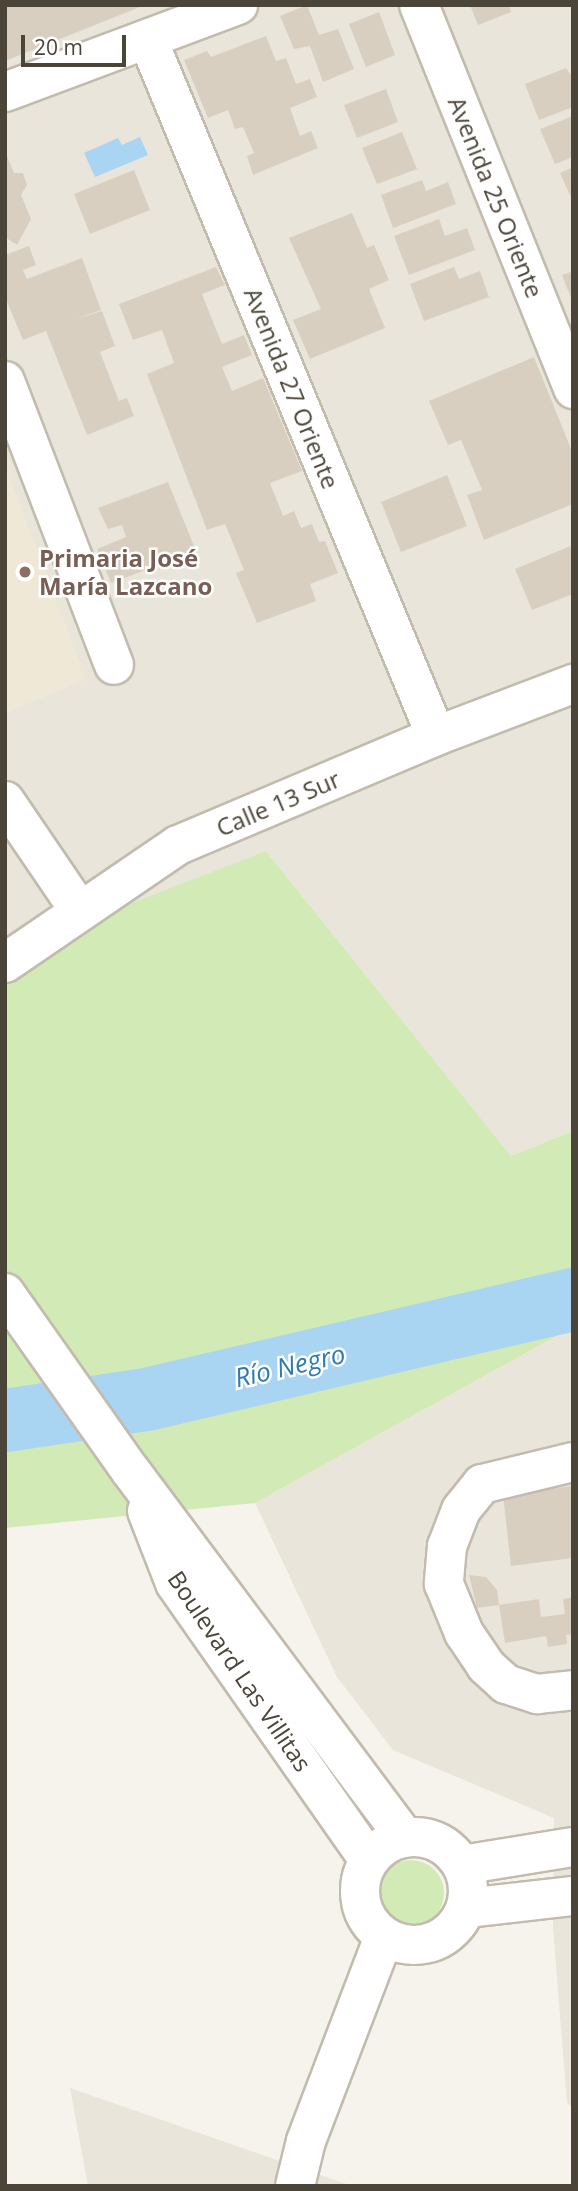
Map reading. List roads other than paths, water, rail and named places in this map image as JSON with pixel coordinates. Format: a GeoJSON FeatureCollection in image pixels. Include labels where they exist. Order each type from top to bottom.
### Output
{"type":"FeatureCollection","features":[{"type":"Feature","properties":{"kind":"street"},"geometry":{"type":"LineString","coordinates":[[5,92],[238,5]]}},
{"type":"Feature","properties":{"kind":"street","name":"Avenida 25 Oriente"},"geometry":{"type":"LineString","coordinates":[[419,5],[573,389]]}},
{"type":"Feature","properties":{"kind":"street","name":"Avenida 27 Oriente"},"geometry":{"type":"LineString","coordinates":[[148,40],[436,736]]}},
{"type":"Feature","properties":{"kind":"street"},"geometry":{"type":"LineString","coordinates":[[5,381],[114,665]]}},
{"type":"Feature","properties":{"kind":"street","name":"Calle 13 Sur"},"geometry":{"type":"LineString","coordinates":[[5,963],[178,845],[436,736],[573,684]]}},
{"type":"Feature","properties":{"kind":"street"},"geometry":{"type":"LineString","coordinates":[[5,801],[79,910]]}},
{"type":"Feature","properties":{"kind":"street","name":"Boulevard Las Villitas"},"geometry":{"type":"LineString","coordinates":[[5,1293],[130,1471],[405,1837]]}},
{"type":"Feature","properties":{"kind":"street"},"geometry":{"type":"LineString","coordinates":[[573,1462],[482,1484],[461,1510],[447,1546],[444,1584],[464,1633],[486,1666],[506,1684],[537,1694],[573,1690]]}},
{"type":"Feature","properties":{"kind":"street","name":"Boulevard Las Villitas"},"geometry":{"type":"LineString","coordinates":[[130,1471],[175,1583],[369,1860]]}},
{"type":"Feature","properties":{"kind":"street"},"geometry":{"type":"LineString","coordinates":[[405,1837],[422,1837],[438,1842],[452,1852],[462,1865],[469,1893],[467,1908],[447,1935],[433,1943],[416,1946],[400,1944],[384,1937],[371,1926],[363,1910],[359,1894],[362,1876],[369,1860],[391,1842],[405,1837]]}},
{"type":"Feature","properties":{"kind":"street"},"geometry":{"type":"LineString","coordinates":[[462,1865],[573,1847]]}},
{"type":"Feature","properties":{"kind":"street"},"geometry":{"type":"LineString","coordinates":[[467,1908],[573,1896]]}},
{"type":"Feature","properties":{"kind":"street"},"geometry":{"type":"LineString","coordinates":[[295,2186],[306,2141],[384,1937]]}},
{"type":"Feature","properties":{"kind":"water"},"geometry":{"type":"Polygon","coordinates":[[[140,137],[148,155],[95,177],[84,153],[118,138],[122,145],[140,137]]]}},
{"type":"Feature","properties":{"kind":"waterway","name":"Río Negro"},"geometry":{"type":"LineString","coordinates":[[5,1420],[146,1399],[573,1299]]}},
{"type":"Feature","properties":{"kind":"place","name":"Primaria José María Lazcano"},"geometry":{"type":"Point","coordinates":[25,572]}}]}
